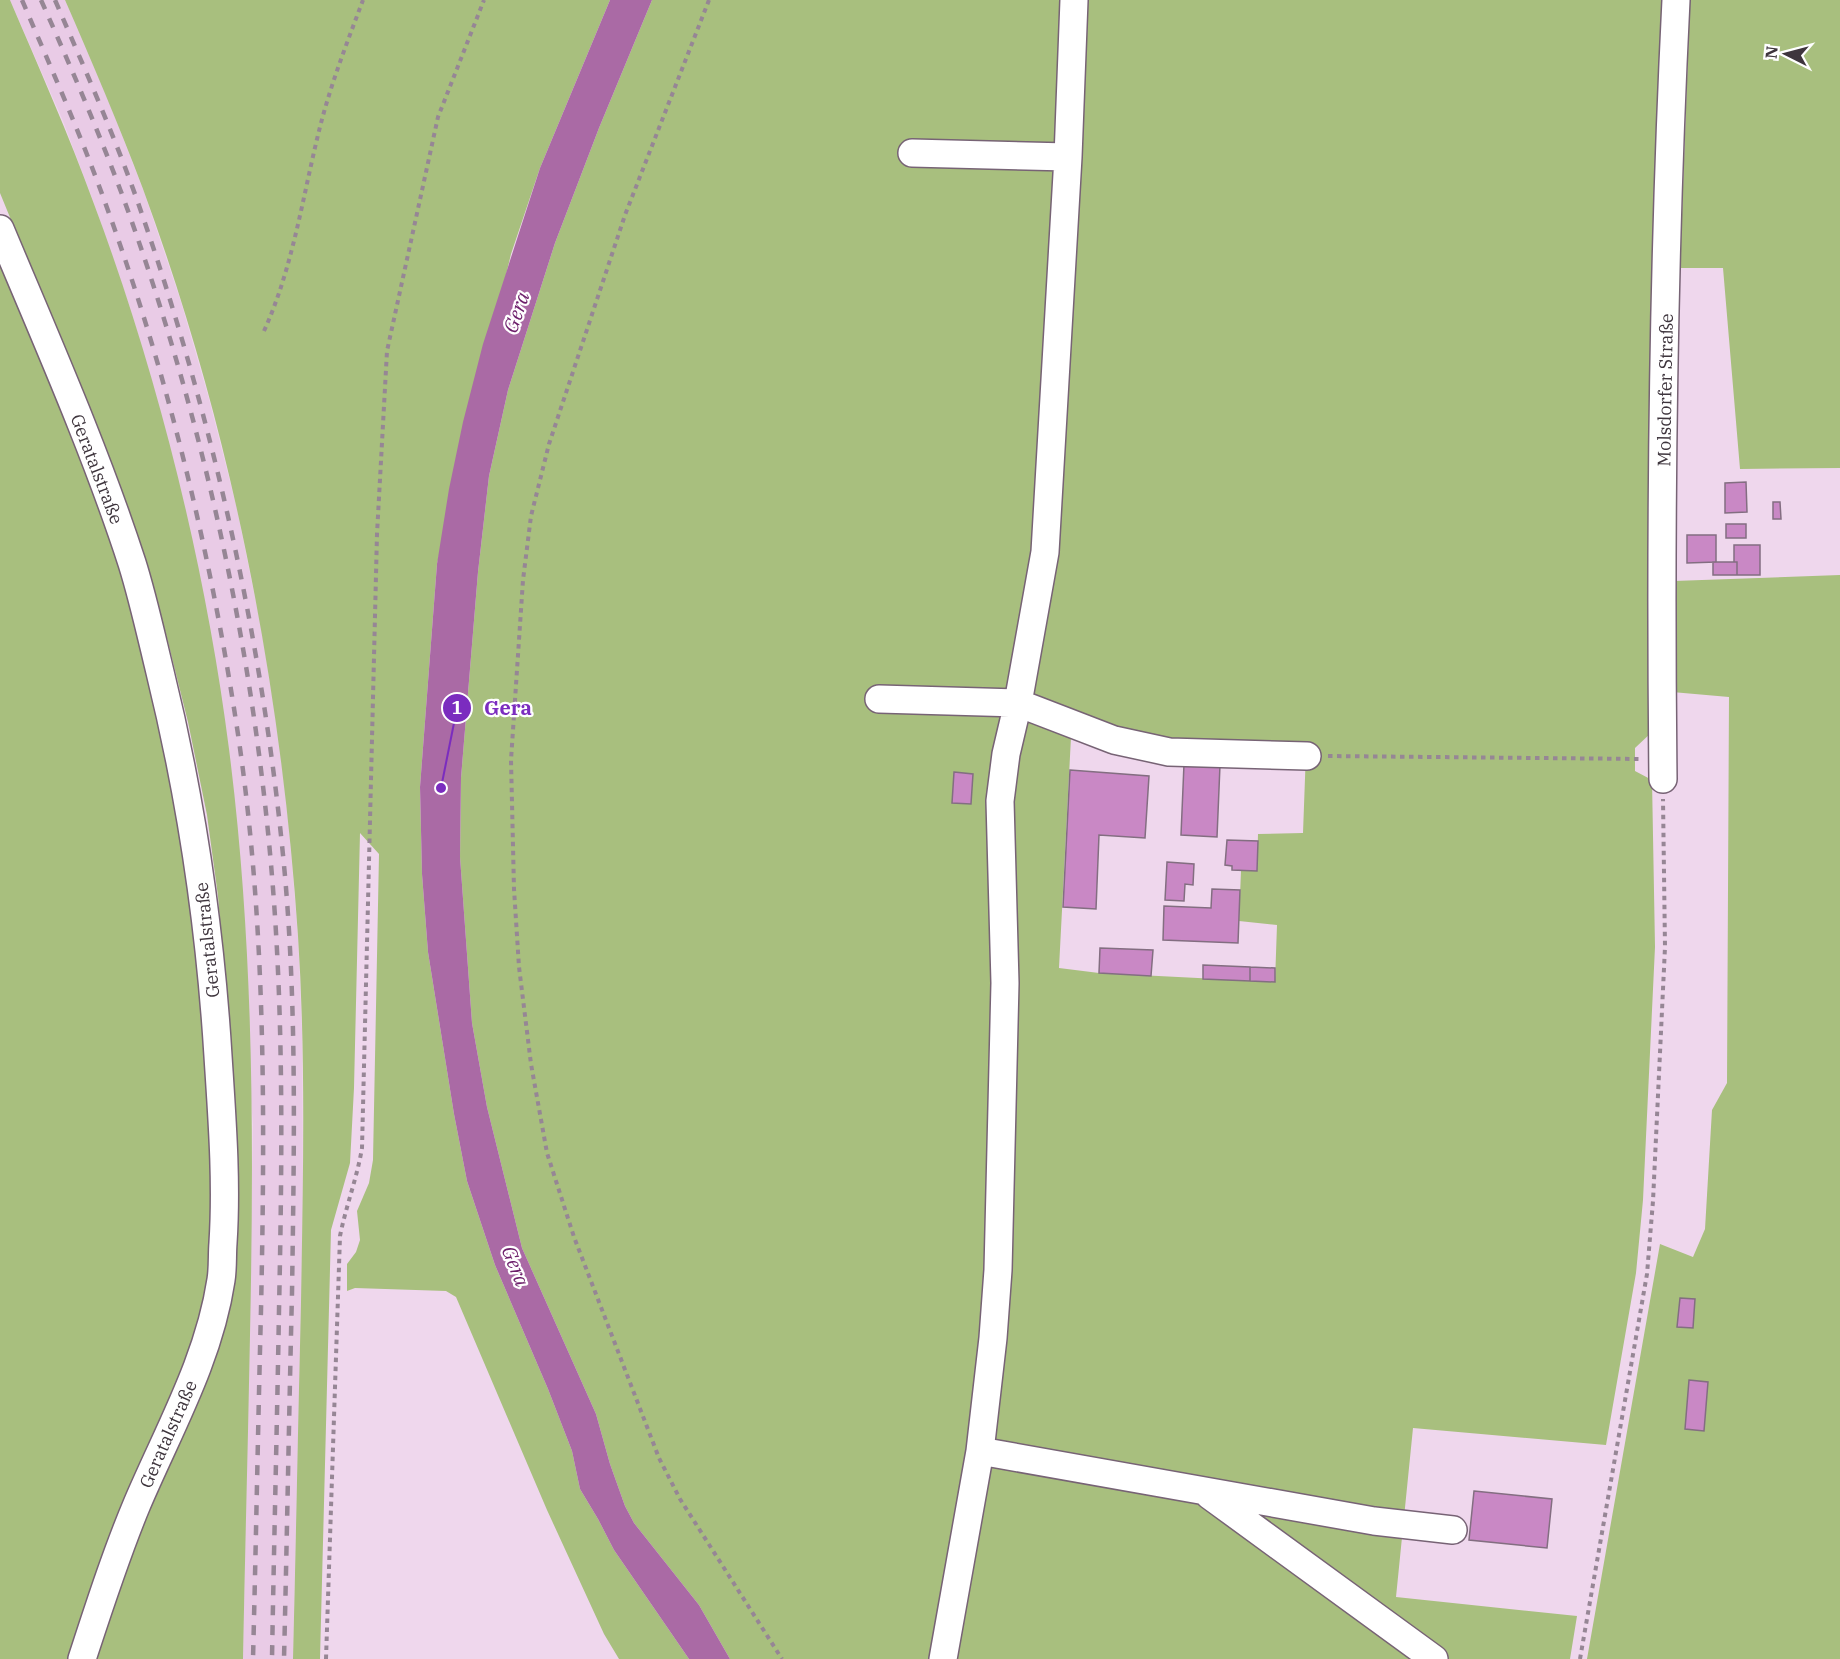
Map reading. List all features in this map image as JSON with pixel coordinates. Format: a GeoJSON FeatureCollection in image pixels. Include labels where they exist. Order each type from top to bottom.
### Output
{"type":"FeatureCollection","features":[{"type":"Feature","properties":{"kind":"street"},"geometry":{"type":"LineString","coordinates":[[943,1659],[980,1451],[993,1338],[998,1270],[1005,983],[1000,801],[1006,754],[1018,703],[1045,552],[1068,157],[1074,0]]}},
{"type":"Feature","properties":{"kind":"street","name":"Molsdorfer Straße"},"geometry":{"type":"LineString","coordinates":[[1663,779],[1664,459],[1670,116],[1676,0]]}},
{"type":"Feature","properties":{"kind":"street"},"geometry":{"type":"LineString","coordinates":[[912,153],[1068,157]]}},
{"type":"Feature","properties":{"kind":"street","name":"Geratalstraße"},"geometry":{"type":"LineString","coordinates":[[0,229],[108,493],[133,566],[153,641],[180,758],[203,893],[213,972],[221,1102],[225,1210],[221,1280],[205,1347],[116,1556],[82,1659]]}},
{"type":"Feature","properties":{"kind":"street"},"geometry":{"type":"LineString","coordinates":[[879,699],[1018,703],[1114,740],[1169,752],[1306,756]]}},
{"type":"Feature","properties":{"kind":"street"},"geometry":{"type":"LineString","coordinates":[[980,1451],[1374,1521],[1453,1530]]}},
{"type":"Feature","properties":{"kind":"street"},"geometry":{"type":"LineString","coordinates":[[1203,1490],[1434,1659]]}},
{"type":"Feature","properties":{"kind":"path"},"geometry":{"type":"LineString","coordinates":[[264,332],[274,309],[294,245],[322,122],[363,0]]}},
{"type":"Feature","properties":{"kind":"path"},"geometry":{"type":"LineString","coordinates":[[326,1659],[340,1236],[358,1172],[362,1148],[377,545],[387,351],[438,117],[484,0]]}},
{"type":"Feature","properties":{"kind":"path"},"geometry":{"type":"LineString","coordinates":[[709,0],[625,214],[549,444],[531,516],[523,580],[511,760],[514,889],[519,967],[531,1064],[548,1154],[573,1237],[659,1458],[680,1499],[782,1659]]}},
{"type":"Feature","properties":{"kind":"path"},"geometry":{"type":"LineString","coordinates":[[1306,756],[1636,759]]}},
{"type":"Feature","properties":{"kind":"path"},"geometry":{"type":"LineString","coordinates":[[1580,1659],[1647,1274],[1653,1200],[1665,947],[1663,779]]}},
{"type":"Feature","properties":{"kind":"shaded area"},"geometry":{"type":"Polygon","coordinates":[[[10,0],[65,0],[109,102],[144,192],[181,302],[237,509],[262,632],[279,739],[289,827],[298,937],[302,1030],[303,1211],[293,1659],[243,1659],[253,1124],[212,643],[187,520],[133,317],[63,121],[10,0]]]}},
{"type":"Feature","properties":{"kind":"green space"},"geometry":{"type":"Polygon","coordinates":[[[0,0],[10,0],[64,127],[94,204],[139,336],[159,404],[193,542],[229,749],[248,969],[252,1115],[243,1659],[91,1659],[233,1282],[238,1211],[234,1103],[218,896],[207,815],[188,722],[166,634],[121,488],[0,193],[0,0]]]}},
{"type":"Feature","properties":{"kind":"green space"},"geometry":{"type":"Polygon","coordinates":[[[65,0],[610,0],[540,168],[511,254],[437,564],[420,787],[422,874],[428,952],[454,1114],[467,1181],[495,1265],[572,1451],[580,1489],[614,1550],[689,1659],[619,1659],[604,1634],[547,1510],[456,1297],[446,1291],[355,1288],[347,1291],[347,1264],[356,1252],[360,1240],[357,1211],[369,1183],[373,1160],[379,854],[360,833],[350,1163],[331,1230],[320,1659],[293,1659],[301,1302],[303,1073],[298,936],[279,746],[265,651],[247,557],[202,371],[143,189],[65,0]]]}},
{"type":"Feature","properties":{"kind":"green space"},"geometry":{"type":"Polygon","coordinates":[[[652,0],[1665,0],[1652,732],[1635,748],[1635,771],[1652,780],[1655,947],[1643,1200],[1636,1273],[1606,1445],[1413,1428],[1396,1597],[1577,1616],[1570,1659],[730,1659],[699,1605],[634,1523],[625,1506],[610,1464],[596,1414],[522,1248],[487,1107],[472,1023],[460,857],[461,778],[478,572],[489,476],[508,390],[555,243],[652,0]],[[1072,718],[1059,968],[1099,973],[1275,982],[1277,925],[1239,921],[1241,871],[1257,871],[1258,834],[1303,833],[1306,751],[1184,747],[1072,718]]]}},
{"type":"Feature","properties":{"kind":"green space"},"geometry":{"type":"Polygon","coordinates":[[[1690,0],[1840,0],[1840,468],[1740,469],[1723,268],[1680,268],[1690,0]]]}},
{"type":"Feature","properties":{"kind":"green space"},"geometry":{"type":"Polygon","coordinates":[[[0,260],[98,499],[123,569],[182,818],[212,1103],[211,1279],[195,1344],[71,1659],[0,1659],[0,260]]]}},
{"type":"Feature","properties":{"kind":"green space"},"geometry":{"type":"Polygon","coordinates":[[[1840,575],[1840,1659],[1587,1659],[1660,1244],[1693,1257],[1705,1229],[1712,1110],[1727,1083],[1729,697],[1672,692],[1674,581],[1840,575]]]}},
{"type":"Feature","properties":{"kind":"water"},"geometry":{"type":"Polygon","coordinates":[[[610,0],[652,0],[555,243],[508,390],[489,476],[478,572],[461,778],[460,857],[472,1023],[487,1107],[522,1248],[596,1414],[625,1506],[634,1523],[699,1605],[730,1659],[689,1659],[614,1550],[580,1489],[572,1451],[495,1265],[467,1181],[428,952],[422,874],[420,787],[437,564],[463,422],[483,344],[540,168],[610,0]]]}},
{"type":"Feature","properties":{"kind":"building"},"geometry":{"type":"Polygon","coordinates":[[[1746,482],[1747,512],[1725,513],[1725,483],[1746,482]]]}},
{"type":"Feature","properties":{"kind":"building"},"geometry":{"type":"Polygon","coordinates":[[[1773,502],[1780,502],[1781,519],[1773,519],[1773,502]]]}},
{"type":"Feature","properties":{"kind":"building"},"geometry":{"type":"Polygon","coordinates":[[[1726,524],[1746,524],[1746,538],[1726,538],[1726,524]]]}},
{"type":"Feature","properties":{"kind":"building"},"geometry":{"type":"Polygon","coordinates":[[[1687,535],[1716,535],[1716,562],[1687,563],[1687,535]]]}},
{"type":"Feature","properties":{"kind":"building"},"geometry":{"type":"Polygon","coordinates":[[[1734,545],[1760,545],[1760,575],[1737,575],[1734,545]]]}},
{"type":"Feature","properties":{"kind":"building"},"geometry":{"type":"Polygon","coordinates":[[[1713,562],[1737,562],[1737,575],[1713,575],[1713,562]]]}},
{"type":"Feature","properties":{"kind":"building"},"geometry":{"type":"Polygon","coordinates":[[[1184,764],[1220,765],[1217,837],[1181,835],[1184,764]]]}},
{"type":"Feature","properties":{"kind":"building"},"geometry":{"type":"Polygon","coordinates":[[[1070,770],[1149,776],[1145,838],[1099,835],[1096,909],[1063,907],[1070,770]]]}},
{"type":"Feature","properties":{"kind":"building"},"geometry":{"type":"Polygon","coordinates":[[[954,772],[973,774],[971,804],[952,803],[954,772]]]}},
{"type":"Feature","properties":{"kind":"building"},"geometry":{"type":"Polygon","coordinates":[[[1227,840],[1258,841],[1257,871],[1232,870],[1232,866],[1225,865],[1227,840]]]}},
{"type":"Feature","properties":{"kind":"building"},"geometry":{"type":"Polygon","coordinates":[[[1167,862],[1194,864],[1193,885],[1185,884],[1184,901],[1165,900],[1167,862]]]}},
{"type":"Feature","properties":{"kind":"building"},"geometry":{"type":"Polygon","coordinates":[[[1212,889],[1240,890],[1238,943],[1163,940],[1164,906],[1211,908],[1212,889]]]}},
{"type":"Feature","properties":{"kind":"building"},"geometry":{"type":"Polygon","coordinates":[[[1100,948],[1153,950],[1151,976],[1099,973],[1100,948]]]}},
{"type":"Feature","properties":{"kind":"building"},"geometry":{"type":"Polygon","coordinates":[[[1203,965],[1250,967],[1250,981],[1203,979],[1203,965]]]}},
{"type":"Feature","properties":{"kind":"building"},"geometry":{"type":"Polygon","coordinates":[[[1250,967],[1275,968],[1275,982],[1250,981],[1250,967]]]}},
{"type":"Feature","properties":{"kind":"building"},"geometry":{"type":"Polygon","coordinates":[[[1680,1298],[1695,1299],[1693,1328],[1677,1327],[1680,1298]]]}},
{"type":"Feature","properties":{"kind":"building"},"geometry":{"type":"Polygon","coordinates":[[[1689,1380],[1708,1382],[1704,1431],[1685,1429],[1689,1380]]]}},
{"type":"Feature","properties":{"kind":"building"},"geometry":{"type":"Polygon","coordinates":[[[1474,1491],[1552,1499],[1547,1548],[1469,1540],[1474,1491]]]}},
{"type":"Feature","properties":{"kind":"railway"},"geometry":{"type":"LineString","coordinates":[[22,0],[96,179],[150,336],[169,402],[202,537],[216,604],[239,741],[254,882],[262,1025],[262,1239],[253,1659]]}},
{"type":"Feature","properties":{"kind":"railway"},"geometry":{"type":"LineString","coordinates":[[41,0],[84,98],[123,197],[177,362],[220,531],[252,703],[272,876],[279,985],[281,1202],[272,1659]]}},
{"type":"Feature","properties":{"kind":"railway"},"geometry":{"type":"LineString","coordinates":[[55,0],[127,172],[164,280],[189,363],[211,447],[249,617],[276,789],[289,928],[294,1084],[284,1659]]}},
{"type":"Feature","properties":{"kind":"place","name":"Gera"},"geometry":{"type":"Point","coordinates":[441,788]}}]}
